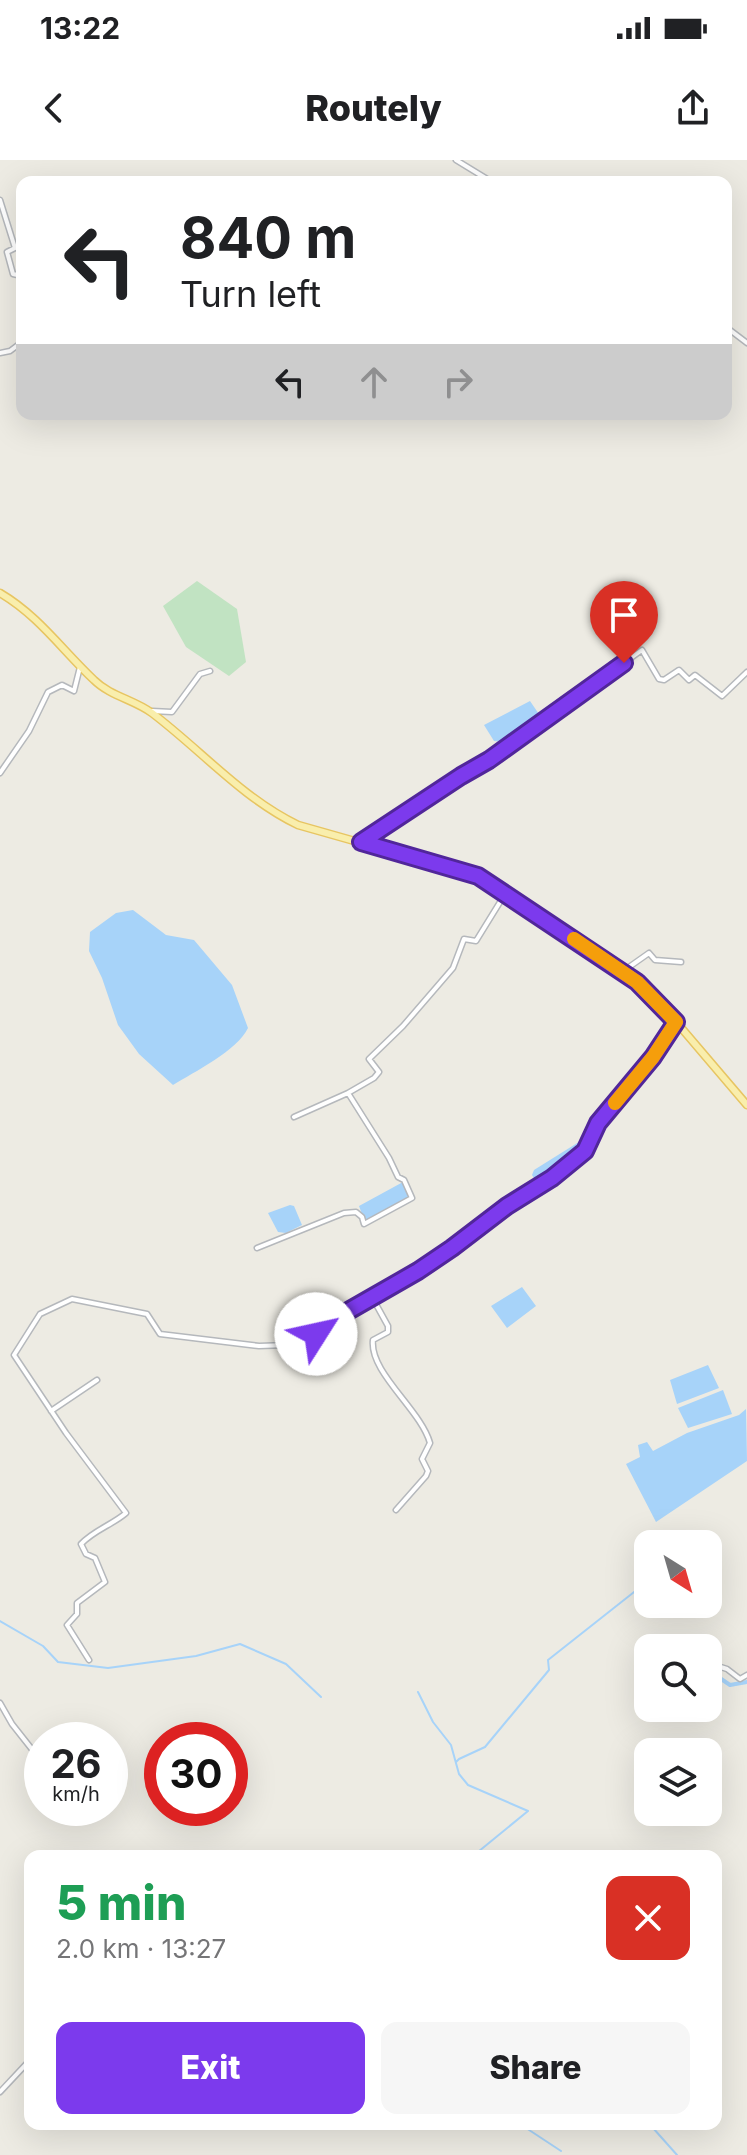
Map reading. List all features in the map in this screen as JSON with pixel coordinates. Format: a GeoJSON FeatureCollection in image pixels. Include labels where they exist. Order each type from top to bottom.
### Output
{"type":"FeatureCollection","features":[{"type":"Feature","properties":{"kind":"main road"},"geometry":{"type":"LineString","coordinates":[[0,593],[23,606],[97,684],[150,711],[235,783],[284,818],[298,825],[478,876],[637,982],[676,1022],[747,1105]]}},
{"type":"Feature","properties":{"kind":"street"},"geometry":{"type":"LineString","coordinates":[[456,160],[482,176]]}},
{"type":"Feature","properties":{"kind":"street"},"geometry":{"type":"LineString","coordinates":[[0,200],[15,248],[7,252],[13,274],[16,275]]}},
{"type":"Feature","properties":{"kind":"street"},"geometry":{"type":"LineString","coordinates":[[361,842],[489,760],[642,650],[659,679],[664,680],[679,670],[689,680],[695,675],[722,696],[747,672]]}},
{"type":"Feature","properties":{"kind":"street"},"geometry":{"type":"LineString","coordinates":[[0,773],[29,731],[48,692],[62,685],[74,691],[80,667]]}},
{"type":"Feature","properties":{"kind":"street"},"geometry":{"type":"LineString","coordinates":[[150,711],[172,712],[198,672],[210,671]]}},
{"type":"Feature","properties":{"kind":"street"},"geometry":{"type":"LineString","coordinates":[[294,1117],[374,1078],[379,1072],[369,1059],[403,1026],[453,968],[464,939],[476,941],[505,894]]}},
{"type":"Feature","properties":{"kind":"street"},"geometry":{"type":"LineString","coordinates":[[622,972],[649,953],[655,960],[681,962]]}},
{"type":"Feature","properties":{"kind":"street"},"geometry":{"type":"LineString","coordinates":[[89,1660],[67,1625],[77,1614],[77,1603],[105,1582],[95,1558],[86,1554],[81,1544],[126,1513],[14,1355],[40,1314],[72,1299],[147,1314],[160,1334],[259,1346],[287,1345],[316,1334],[452,1248],[585,1151],[598,1123],[653,1057],[676,1022]]}},
{"type":"Feature","properties":{"kind":"street"},"geometry":{"type":"LineString","coordinates":[[257,1248],[344,1213],[356,1212],[364,1224],[412,1198],[404,1180],[398,1177],[348,1093]]}},
{"type":"Feature","properties":{"kind":"street"},"geometry":{"type":"LineString","coordinates":[[372,1297],[388,1326],[388,1332],[373,1340],[373,1350],[385,1377],[420,1420],[430,1443],[422,1459],[428,1471],[426,1476],[396,1510]]}},
{"type":"Feature","properties":{"kind":"street"},"geometry":{"type":"LineString","coordinates":[[51,1411],[97,1380]]}},
{"type":"Feature","properties":{"kind":"street"},"geometry":{"type":"LineString","coordinates":[[722,1667],[740,1679],[747,1675]]}},
{"type":"Feature","properties":{"kind":"street"},"geometry":{"type":"LineString","coordinates":[[0,1703],[24,1739]]}},
{"type":"Feature","properties":{"kind":"street"},"geometry":{"type":"LineString","coordinates":[[0,2092],[24,2066]]}},
{"type":"Feature","properties":{"kind":"green space"},"geometry":{"type":"Polygon","coordinates":[[[197,581],[237,609],[246,662],[229,676],[186,647],[163,606],[197,581]]]}},
{"type":"Feature","properties":{"kind":"water"},"geometry":{"type":"Polygon","coordinates":[[[530,701],[543,720],[505,745],[494,741],[484,725],[530,701]]]}},
{"type":"Feature","properties":{"kind":"water"},"geometry":{"type":"Polygon","coordinates":[[[133,910],[166,935],[194,940],[232,985],[248,1028],[225,1053],[173,1085],[139,1054],[118,1025],[89,951],[90,932],[116,913],[133,910]]]}},
{"type":"Feature","properties":{"kind":"water"},"geometry":{"type":"Polygon","coordinates":[[[582,1140],[583,1150],[541,1182],[535,1180],[532,1175],[534,1170],[582,1140]]]}},
{"type":"Feature","properties":{"kind":"water"},"geometry":{"type":"Polygon","coordinates":[[[403,1182],[410,1198],[365,1222],[359,1206],[403,1182]]]}},
{"type":"Feature","properties":{"kind":"water"},"geometry":{"type":"Polygon","coordinates":[[[294,1206],[302,1225],[286,1233],[278,1232],[268,1213],[294,1206]]]}},
{"type":"Feature","properties":{"kind":"water"},"geometry":{"type":"Polygon","coordinates":[[[522,1287],[536,1306],[507,1328],[491,1306],[522,1287]]]}},
{"type":"Feature","properties":{"kind":"water"},"geometry":{"type":"Polygon","coordinates":[[[708,1365],[719,1388],[677,1404],[670,1380],[708,1365]]]}},
{"type":"Feature","properties":{"kind":"water"},"geometry":{"type":"Polygon","coordinates":[[[723,1390],[732,1414],[688,1428],[678,1408],[723,1390]]]}},
{"type":"Feature","properties":{"kind":"water"},"geometry":{"type":"Polygon","coordinates":[[[746,1409],[747,1461],[656,1522],[626,1464],[640,1457],[638,1445],[647,1442],[653,1451],[687,1433],[739,1415],[746,1409]]]}},
{"type":"Feature","properties":{"kind":"waterway"},"geometry":{"type":"LineString","coordinates":[[456,1762],[485,1747],[549,1670],[548,1660],[634,1592]]}},
{"type":"Feature","properties":{"kind":"waterway"},"geometry":{"type":"LineString","coordinates":[[0,1621],[43,1646],[58,1662],[108,1668],[196,1656],[240,1644],[286,1664],[321,1697]]}},
{"type":"Feature","properties":{"kind":"waterway"},"geometry":{"type":"LineString","coordinates":[[722,1680],[730,1685],[747,1682]]}},
{"type":"Feature","properties":{"kind":"waterway"},"geometry":{"type":"LineString","coordinates":[[418,1692],[433,1722],[451,1745],[459,1774],[468,1785],[528,1811],[480,1850]]}},
{"type":"Feature","properties":{"kind":"waterway"},"geometry":{"type":"LineString","coordinates":[[529,2130],[561,2151]]}},
{"type":"Feature","properties":{"kind":"waterway"},"geometry":{"type":"LineString","coordinates":[[655,2130],[677,2155]]}},
{"type":"Feature","properties":{"kind":"slow traffic"},"geometry":{"type":"LineString","coordinates":[[574,939],[637,982],[676,1022],[653,1057],[615,1103]]}},
{"type":"Feature","properties":{"kind":"route"},"geometry":{"type":"LineString","coordinates":[[316,1334],[452,1248],[585,1151],[598,1123],[653,1057],[676,1022],[637,982],[478,876],[361,842],[489,760],[624,663]]}}]}
